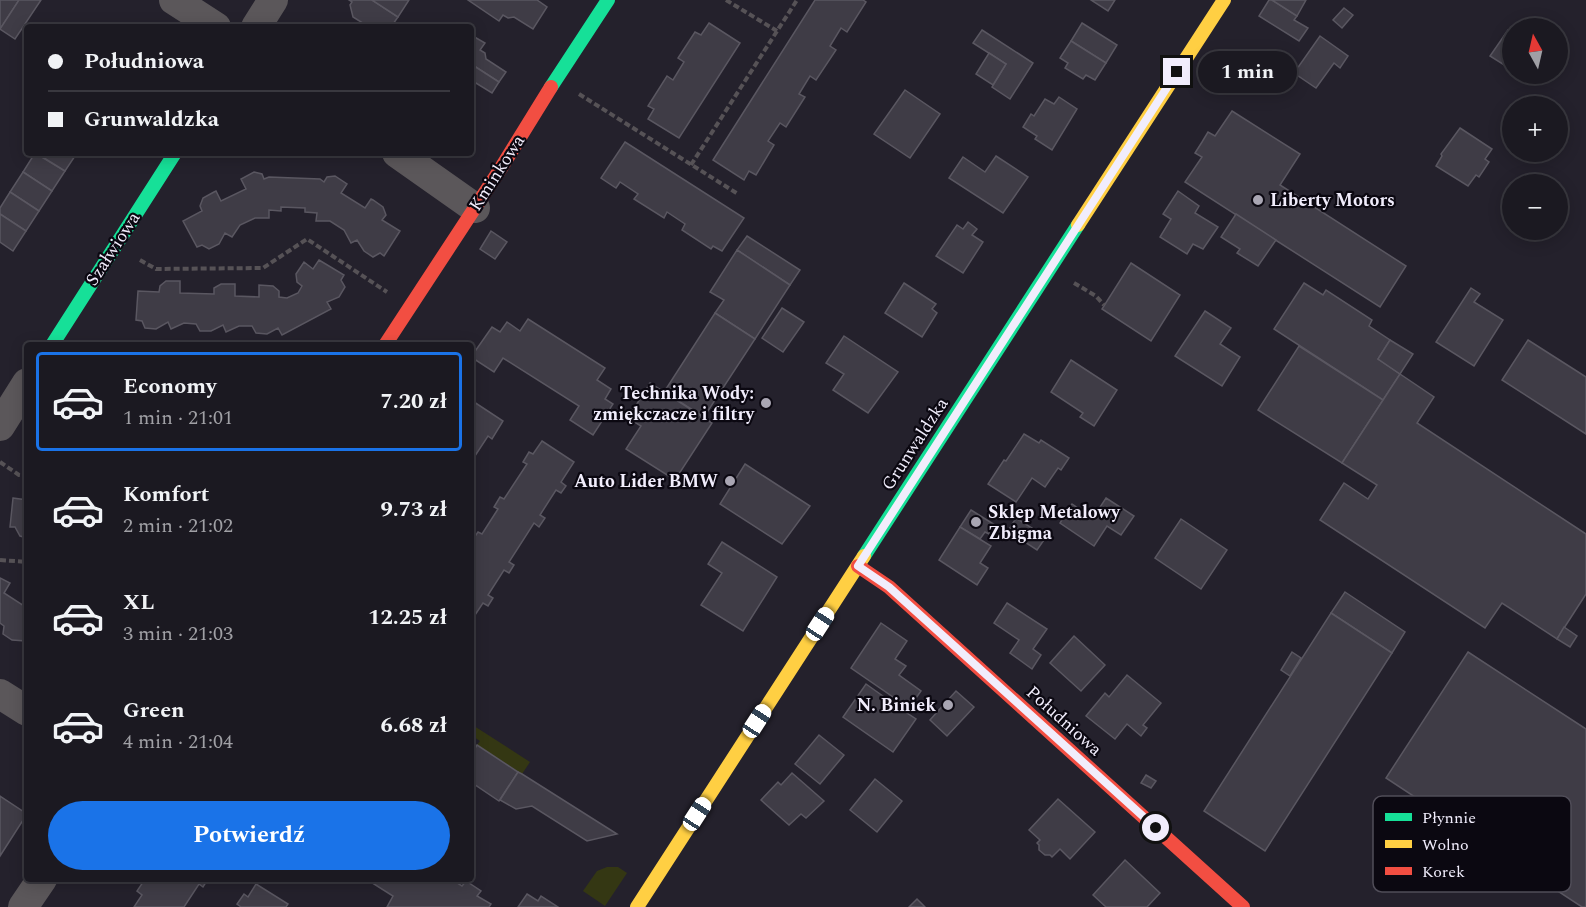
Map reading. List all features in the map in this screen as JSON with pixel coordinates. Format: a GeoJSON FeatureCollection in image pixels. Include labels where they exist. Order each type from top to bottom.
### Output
{"type":"FeatureCollection","features":[{"type":"Feature","properties":{"kind":"street"},"geometry":{"type":"LineString","coordinates":[[174,0],[211,24]]}},
{"type":"Feature","properties":{"kind":"street"},"geometry":{"type":"LineString","coordinates":[[258,24],[273,0]]}},
{"type":"Feature","properties":{"kind":"street","name":"Kminkowa"},"geometry":{"type":"LineString","coordinates":[[387,342],[608,0]]}},
{"type":"Feature","properties":{"kind":"street","name":"Grunwaldzka"},"geometry":{"type":"LineString","coordinates":[[636,907],[1224,0]]}},
{"type":"Feature","properties":{"kind":"street","name":"Szałwiowa"},"geometry":{"type":"LineString","coordinates":[[54,342],[173,156]]}},
{"type":"Feature","properties":{"kind":"street"},"geometry":{"type":"LineString","coordinates":[[402,156],[475,207]]}},
{"type":"Feature","properties":{"kind":"street"},"geometry":{"type":"LineString","coordinates":[[0,426],[24,388]]}},
{"type":"Feature","properties":{"kind":"street","name":"Południowa"},"geometry":{"type":"LineString","coordinates":[[858,566],[889,587],[1243,907]]}},
{"type":"Feature","properties":{"kind":"street"},"geometry":{"type":"LineString","coordinates":[[0,694],[24,709]]}},
{"type":"Feature","properties":{"kind":"street"},"geometry":{"type":"LineString","coordinates":[[23,907],[40,882]]}},
{"type":"Feature","properties":{"kind":"path"},"geometry":{"type":"LineString","coordinates":[[726,0],[777,31]]}},
{"type":"Feature","properties":{"kind":"path"},"geometry":{"type":"LineString","coordinates":[[691,165],[797,0]]}},
{"type":"Feature","properties":{"kind":"path"},"geometry":{"type":"LineString","coordinates":[[556,79],[738,194]]}},
{"type":"Feature","properties":{"kind":"path"},"geometry":{"type":"LineString","coordinates":[[116,246],[156,269],[263,268],[307,239],[410,308]]}},
{"type":"Feature","properties":{"kind":"path"},"geometry":{"type":"LineString","coordinates":[[1066,277],[1096,296],[1104,305]]}},
{"type":"Feature","properties":{"kind":"path"},"geometry":{"type":"LineString","coordinates":[[0,462],[19,475],[24,476]]}},
{"type":"Feature","properties":{"kind":"path"},"geometry":{"type":"LineString","coordinates":[[0,560],[24,562]]}},
{"type":"Feature","properties":{"kind":"green space"},"geometry":{"type":"Polygon","coordinates":[[[474,726],[530,762],[522,774],[477,745],[480,741],[474,737],[474,726]]]}},
{"type":"Feature","properties":{"kind":"green space"},"geometry":{"type":"Polygon","coordinates":[[[607,867],[618,867],[627,873],[605,906],[583,891],[597,871],[607,867]]]}},
{"type":"Feature","properties":{"kind":"building"},"geometry":{"type":"Polygon","coordinates":[[[0,0],[19,0],[0,29],[0,0]]]}},
{"type":"Feature","properties":{"kind":"building"},"geometry":{"type":"Polygon","coordinates":[[[19,0],[41,0],[15,39],[0,29],[19,0]]]}},
{"type":"Feature","properties":{"kind":"building"},"geometry":{"type":"Polygon","coordinates":[[[349,0],[372,0],[398,17],[393,24],[364,24],[353,17],[350,5],[352,2],[349,0]]]}},
{"type":"Feature","properties":{"kind":"building"},"geometry":{"type":"Polygon","coordinates":[[[372,0],[409,0],[398,17],[372,0]]]}},
{"type":"Feature","properties":{"kind":"building"},"geometry":{"type":"Polygon","coordinates":[[[468,0],[537,0],[547,7],[533,29],[514,17],[508,18],[503,15],[499,21],[468,0]]]}},
{"type":"Feature","properties":{"kind":"building"},"geometry":{"type":"Polygon","coordinates":[[[815,0],[863,0],[866,2],[847,32],[841,28],[830,46],[836,50],[816,80],[810,76],[799,94],[805,97],[786,127],[780,123],[768,141],[774,145],[756,175],[749,171],[744,180],[713,160],[815,0]]]}},
{"type":"Feature","properties":{"kind":"building"},"geometry":{"type":"Polygon","coordinates":[[[1091,0],[1115,0],[1108,11],[1091,0]]]}},
{"type":"Feature","properties":{"kind":"building"},"geometry":{"type":"Polygon","coordinates":[[[1269,0],[1297,16],[1294,20],[1308,28],[1299,41],[1259,16],[1269,0]]]}},
{"type":"Feature","properties":{"kind":"building"},"geometry":{"type":"Polygon","coordinates":[[[1272,0],[1306,0],[1297,16],[1272,0]]]}},
{"type":"Feature","properties":{"kind":"building"},"geometry":{"type":"Polygon","coordinates":[[[1344,8],[1353,15],[1342,28],[1333,20],[1344,8]]]}},
{"type":"Feature","properties":{"kind":"building"},"geometry":{"type":"Polygon","coordinates":[[[709,23],[740,43],[679,138],[648,119],[654,109],[648,106],[667,76],[673,80],[684,62],[678,58],[695,32],[701,35],[709,23]]]}},
{"type":"Feature","properties":{"kind":"building"},"geometry":{"type":"Polygon","coordinates":[[[1082,23],[1117,45],[1106,63],[1071,41],[1082,23]]]}},
{"type":"Feature","properties":{"kind":"building"},"geometry":{"type":"Polygon","coordinates":[[[982,30],[1033,63],[1010,99],[992,87],[1006,64],[973,43],[982,30]]]}},
{"type":"Feature","properties":{"kind":"building"},"geometry":{"type":"Polygon","coordinates":[[[1320,36],[1348,56],[1340,68],[1334,63],[1316,88],[1294,73],[1320,36]]]}},
{"type":"Feature","properties":{"kind":"building"},"geometry":{"type":"Polygon","coordinates":[[[474,37],[485,43],[480,50],[485,53],[486,59],[506,72],[499,82],[474,66],[474,37]]]}},
{"type":"Feature","properties":{"kind":"building"},"geometry":{"type":"Polygon","coordinates":[[[1502,39],[1502,64],[1490,56],[1502,39]]]}},
{"type":"Feature","properties":{"kind":"building"},"geometry":{"type":"Polygon","coordinates":[[[1071,41],[1106,63],[1095,80],[1086,75],[1083,79],[1065,68],[1068,63],[1060,58],[1071,41]]]}},
{"type":"Feature","properties":{"kind":"building"},"geometry":{"type":"Polygon","coordinates":[[[989,53],[1006,64],[993,85],[976,74],[989,53]]]}},
{"type":"Feature","properties":{"kind":"building"},"geometry":{"type":"Polygon","coordinates":[[[474,66],[499,82],[492,93],[474,82],[474,66]]]}},
{"type":"Feature","properties":{"kind":"building"},"geometry":{"type":"Polygon","coordinates":[[[905,90],[940,114],[910,158],[874,134],[905,90]]]}},
{"type":"Feature","properties":{"kind":"building"},"geometry":{"type":"Polygon","coordinates":[[[1059,97],[1077,109],[1052,150],[1035,139],[1037,136],[1023,127],[1031,114],[1034,116],[1045,99],[1054,104],[1059,97]]]}},
{"type":"Feature","properties":{"kind":"building","name":"Liberty Motors"},"geometry":{"type":"Polygon","coordinates":[[[1232,111],[1300,154],[1280,185],[1406,266],[1380,307],[1185,182],[1202,157],[1195,153],[1208,132],[1215,136],[1232,111]]]}},
{"type":"Feature","properties":{"kind":"building"},"geometry":{"type":"Polygon","coordinates":[[[1460,128],[1492,149],[1485,159],[1489,162],[1479,177],[1476,175],[1468,186],[1436,166],[1441,154],[1460,128]]]}},
{"type":"Feature","properties":{"kind":"building"},"geometry":{"type":"Polygon","coordinates":[[[625,142],[744,218],[722,251],[713,246],[711,249],[682,230],[685,224],[667,212],[664,218],[634,199],[638,194],[620,182],[616,188],[601,178],[625,142]]]}},
{"type":"Feature","properties":{"kind":"building"},"geometry":{"type":"Polygon","coordinates":[[[33,156],[40,156],[65,171],[52,191],[23,172],[33,156]]]}},
{"type":"Feature","properties":{"kind":"building"},"geometry":{"type":"Polygon","coordinates":[[[41,156],[75,156],[65,171],[41,156]]]}},
{"type":"Feature","properties":{"kind":"building"},"geometry":{"type":"Polygon","coordinates":[[[996,156],[1028,177],[1003,213],[949,178],[963,157],[985,172],[996,156]]]}},
{"type":"Feature","properties":{"kind":"building"},"geometry":{"type":"Polygon","coordinates":[[[23,172],[52,191],[39,211],[10,192],[23,172]]]}},
{"type":"Feature","properties":{"kind":"building"},"geometry":{"type":"Polygon","coordinates":[[[254,172],[262,174],[264,179],[269,177],[320,179],[324,182],[327,177],[335,176],[347,184],[341,193],[365,208],[371,199],[373,200],[383,207],[386,215],[382,220],[400,231],[384,256],[380,253],[373,257],[364,251],[357,240],[351,243],[344,230],[330,221],[316,221],[317,213],[305,212],[305,208],[281,207],[281,211],[269,210],[269,218],[255,218],[240,225],[232,237],[225,233],[219,244],[209,249],[202,245],[197,247],[183,221],[202,211],[200,206],[203,198],[214,192],[216,191],[221,201],[246,189],[241,179],[254,172]]]}},
{"type":"Feature","properties":{"kind":"building"},"geometry":{"type":"Polygon","coordinates":[[[1178,191],[1199,206],[1195,213],[1218,227],[1203,249],[1193,244],[1187,254],[1160,237],[1171,219],[1163,214],[1178,191]]]}},
{"type":"Feature","properties":{"kind":"building"},"geometry":{"type":"Polygon","coordinates":[[[10,192],[39,211],[26,231],[0,214],[0,208],[10,192]]]}},
{"type":"Feature","properties":{"kind":"building"},"geometry":{"type":"Polygon","coordinates":[[[0,214],[26,231],[13,251],[0,242],[0,214]]]}},
{"type":"Feature","properties":{"kind":"building"},"geometry":{"type":"Polygon","coordinates":[[[1236,214],[1276,240],[1258,266],[1237,253],[1240,249],[1221,237],[1236,214]]]}},
{"type":"Feature","properties":{"kind":"building"},"geometry":{"type":"Polygon","coordinates":[[[968,222],[977,229],[972,235],[983,242],[963,273],[936,256],[957,225],[963,229],[968,222]]]}},
{"type":"Feature","properties":{"kind":"building"},"geometry":{"type":"Polygon","coordinates":[[[491,231],[507,242],[495,259],[480,249],[491,231]]]}},
{"type":"Feature","properties":{"kind":"building"},"geometry":{"type":"Polygon","coordinates":[[[747,236],[800,270],[790,285],[737,250],[747,236]]]}},
{"type":"Feature","properties":{"kind":"building"},"geometry":{"type":"Polygon","coordinates":[[[737,250],[790,285],[755,339],[715,313],[724,300],[710,292],[737,250]]]}},
{"type":"Feature","properties":{"kind":"building"},"geometry":{"type":"Polygon","coordinates":[[[319,260],[344,275],[341,280],[345,287],[339,297],[327,302],[331,309],[282,335],[278,328],[267,334],[256,333],[252,326],[239,326],[226,332],[223,325],[211,331],[200,331],[196,324],[184,323],[171,329],[168,322],[156,329],[145,328],[142,321],[136,320],[138,291],[159,292],[160,286],[166,281],[180,281],[180,293],[214,294],[214,288],[221,284],[235,284],[235,296],[259,297],[259,285],[273,286],[279,291],[279,297],[287,298],[298,293],[302,286],[297,282],[296,274],[304,262],[313,269],[319,260]]]}},
{"type":"Feature","properties":{"kind":"building"},"geometry":{"type":"Polygon","coordinates":[[[1131,263],[1180,295],[1151,341],[1102,309],[1131,263]]]}},
{"type":"Feature","properties":{"kind":"building"},"geometry":{"type":"Polygon","coordinates":[[[904,283],[936,304],[932,309],[937,313],[922,337],[885,313],[904,283]]]}},
{"type":"Feature","properties":{"kind":"building"},"geometry":{"type":"Polygon","coordinates":[[[1304,283],[1323,295],[1326,290],[1372,320],[1369,326],[1390,340],[1378,359],[1400,374],[1383,400],[1274,329],[1304,283]]]}},
{"type":"Feature","properties":{"kind":"building"},"geometry":{"type":"Polygon","coordinates":[[[1471,288],[1480,294],[1474,302],[1503,320],[1474,366],[1436,342],[1471,288]]]}},
{"type":"Feature","properties":{"kind":"building"},"geometry":{"type":"Polygon","coordinates":[[[782,308],[804,322],[783,352],[762,338],[782,308]]]}},
{"type":"Feature","properties":{"kind":"building"},"geometry":{"type":"Polygon","coordinates":[[[1205,311],[1231,328],[1220,344],[1240,357],[1222,386],[1175,356],[1205,311]]]}},
{"type":"Feature","properties":{"kind":"building"},"geometry":{"type":"Polygon","coordinates":[[[715,313],[755,339],[704,417],[664,392],[715,313]]]}},
{"type":"Feature","properties":{"kind":"building"},"geometry":{"type":"Polygon","coordinates":[[[528,319],[605,368],[597,380],[611,389],[605,399],[613,404],[593,435],[570,420],[579,406],[503,358],[494,372],[474,359],[474,353],[492,327],[500,332],[507,322],[520,331],[528,319]]]}},
{"type":"Feature","properties":{"kind":"building"},"geometry":{"type":"Polygon","coordinates":[[[844,336],[898,372],[868,413],[833,390],[844,374],[826,363],[844,336]]]}},
{"type":"Feature","properties":{"kind":"building"},"geometry":{"type":"Polygon","coordinates":[[[1390,340],[1413,354],[1400,374],[1378,359],[1390,340]]]}},
{"type":"Feature","properties":{"kind":"building"},"geometry":{"type":"Polygon","coordinates":[[[1528,340],[1586,377],[1586,434],[1502,380],[1528,340]]]}},
{"type":"Feature","properties":{"kind":"building"},"geometry":{"type":"Polygon","coordinates":[[[1299,346],[1383,400],[1342,463],[1258,410],[1299,346]]]}},
{"type":"Feature","properties":{"kind":"building"},"geometry":{"type":"Polygon","coordinates":[[[1071,360],[1117,390],[1094,426],[1080,417],[1083,413],[1051,392],[1071,360]]]}},
{"type":"Feature","properties":{"kind":"building"},"geometry":{"type":"Polygon","coordinates":[[[1400,374],[1434,397],[1417,423],[1586,534],[1586,594],[1557,639],[1502,603],[1485,628],[1320,520],[1344,483],[1368,499],[1377,485],[1342,463],[1400,374]]]}},
{"type":"Feature","properties":{"kind":"building"},"geometry":{"type":"Polygon","coordinates":[[[650,383],[712,423],[675,480],[626,449],[641,426],[628,418],[650,383]]]}},
{"type":"Feature","properties":{"kind":"building"},"geometry":{"type":"Polygon","coordinates":[[[474,402],[503,421],[492,439],[488,436],[474,457],[474,402]]]}},
{"type":"Feature","properties":{"kind":"building"},"geometry":{"type":"Polygon","coordinates":[[[1024,434],[1039,443],[1041,440],[1069,458],[1061,470],[1058,468],[1045,487],[1032,478],[1016,502],[988,484],[1024,434]]]}},
{"type":"Feature","properties":{"kind":"building"},"geometry":{"type":"Polygon","coordinates":[[[542,441],[574,462],[561,482],[566,486],[561,493],[556,490],[540,515],[545,518],[539,527],[534,523],[509,562],[514,565],[509,573],[504,570],[488,595],[493,598],[488,606],[483,603],[474,616],[474,538],[478,532],[482,534],[498,509],[494,507],[500,497],[504,499],[527,464],[523,462],[529,452],[533,454],[542,441]]]}},
{"type":"Feature","properties":{"kind":"building"},"geometry":{"type":"Polygon","coordinates":[[[745,464],[810,506],[782,544],[720,504],[745,464]]]}},
{"type":"Feature","properties":{"kind":"building"},"geometry":{"type":"Polygon","coordinates":[[[13,498],[24,500],[24,537],[20,536],[15,527],[10,527],[13,498]]]}},
{"type":"Feature","properties":{"kind":"building"},"geometry":{"type":"Polygon","coordinates":[[[1106,498],[1134,516],[1121,535],[1107,526],[1094,546],[1060,523],[1072,504],[1093,518],[1106,498]]]}},
{"type":"Feature","properties":{"kind":"building","name":"Sklep Metalowy Zbigma"},"geometry":{"type":"Polygon","coordinates":[[[971,510],[995,525],[989,534],[985,532],[980,539],[960,527],[971,510]]]}},
{"type":"Feature","properties":{"kind":"building"},"geometry":{"type":"Polygon","coordinates":[[[1016,518],[1046,537],[1037,550],[1008,531],[1016,518]]]}},
{"type":"Feature","properties":{"kind":"building"},"geometry":{"type":"Polygon","coordinates":[[[1181,519],[1227,550],[1201,589],[1155,558],[1181,519]]]}},
{"type":"Feature","properties":{"kind":"building"},"geometry":{"type":"Polygon","coordinates":[[[960,527],[991,546],[980,563],[988,568],[977,585],[939,560],[960,527]]]}},
{"type":"Feature","properties":{"kind":"building"},"geometry":{"type":"Polygon","coordinates":[[[722,542],[777,577],[743,631],[701,605],[722,573],[708,564],[722,542]]]}},
{"type":"Feature","properties":{"kind":"building"},"geometry":{"type":"Polygon","coordinates":[[[0,578],[10,583],[4,593],[24,606],[24,641],[12,640],[3,634],[4,626],[0,623],[0,578]]]}},
{"type":"Feature","properties":{"kind":"building"},"geometry":{"type":"Polygon","coordinates":[[[1345,592],[1405,632],[1392,653],[1331,613],[1345,592]]]}},
{"type":"Feature","properties":{"kind":"building"},"geometry":{"type":"Polygon","coordinates":[[[1007,603],[1047,629],[1033,649],[1041,655],[1032,669],[1010,653],[1019,640],[994,623],[1007,603]]]}},
{"type":"Feature","properties":{"kind":"building"},"geometry":{"type":"Polygon","coordinates":[[[1331,613],[1392,653],[1265,851],[1204,811],[1331,613]]]}},
{"type":"Feature","properties":{"kind":"building"},"geometry":{"type":"Polygon","coordinates":[[[881,623],[907,641],[895,659],[906,666],[899,675],[921,691],[909,708],[851,668],[881,623]]]}},
{"type":"Feature","properties":{"kind":"building"},"geometry":{"type":"Polygon","coordinates":[[[1564,627],[1577,636],[1570,647],[1557,639],[1564,627]]]}},
{"type":"Feature","properties":{"kind":"building"},"geometry":{"type":"Polygon","coordinates":[[[1074,636],[1105,665],[1081,691],[1050,663],[1074,636]]]}},
{"type":"Feature","properties":{"kind":"building"},"geometry":{"type":"Polygon","coordinates":[[[1292,652],[1301,658],[1290,676],[1281,670],[1292,652]]]}},
{"type":"Feature","properties":{"kind":"building"},"geometry":{"type":"Polygon","coordinates":[[[1468,652],[1586,729],[1586,907],[1582,907],[1559,892],[1571,892],[1571,796],[1413,796],[1386,778],[1468,652]]]}},
{"type":"Feature","properties":{"kind":"building"},"geometry":{"type":"Polygon","coordinates":[[[1127,675],[1161,703],[1143,725],[1147,728],[1141,736],[1127,724],[1115,739],[1086,716],[1105,693],[1109,697],[1127,675]]]}},
{"type":"Feature","properties":{"kind":"building"},"geometry":{"type":"Polygon","coordinates":[[[866,684],[897,706],[900,702],[907,707],[904,711],[916,719],[893,752],[843,717],[866,684]]]}},
{"type":"Feature","properties":{"kind":"building"},"geometry":{"type":"Polygon","coordinates":[[[956,691],[974,707],[947,736],[930,720],[956,691]]]}},
{"type":"Feature","properties":{"kind":"building"},"geometry":{"type":"Polygon","coordinates":[[[819,735],[844,755],[820,784],[795,764],[819,735]]]}},
{"type":"Feature","properties":{"kind":"building"},"geometry":{"type":"Polygon","coordinates":[[[477,745],[518,772],[499,801],[474,784],[474,750],[477,745]]]}},
{"type":"Feature","properties":{"kind":"building"},"geometry":{"type":"Polygon","coordinates":[[[518,772],[617,834],[587,841],[532,806],[516,809],[500,800],[518,772]]]}},
{"type":"Feature","properties":{"kind":"building"},"geometry":{"type":"Polygon","coordinates":[[[792,773],[824,801],[806,818],[801,814],[789,825],[761,800],[778,782],[781,785],[792,773]]]}},
{"type":"Feature","properties":{"kind":"building"},"geometry":{"type":"Polygon","coordinates":[[[1146,775],[1156,781],[1151,788],[1141,783],[1146,775]]]}},
{"type":"Feature","properties":{"kind":"building"},"geometry":{"type":"Polygon","coordinates":[[[875,779],[902,801],[877,832],[850,810],[875,779]]]}},
{"type":"Feature","properties":{"kind":"building"},"geometry":{"type":"Polygon","coordinates":[[[0,796],[24,812],[24,819],[0,856],[0,796]]]}},
{"type":"Feature","properties":{"kind":"building"},"geometry":{"type":"Polygon","coordinates":[[[1058,799],[1095,832],[1070,859],[1060,849],[1052,857],[1045,855],[1039,850],[1037,843],[1040,840],[1029,830],[1058,799]]]}},
{"type":"Feature","properties":{"kind":"building"},"geometry":{"type":"Polygon","coordinates":[[[1125,860],[1160,893],[1147,907],[1106,907],[1093,895],[1125,860]]]}},
{"type":"Feature","properties":{"kind":"building"},"geometry":{"type":"Polygon","coordinates":[[[143,882],[206,882],[203,887],[199,884],[184,907],[134,907],[142,895],[137,891],[143,882]]]}},
{"type":"Feature","properties":{"kind":"building"},"geometry":{"type":"Polygon","coordinates":[[[371,882],[456,882],[462,886],[468,882],[481,891],[477,896],[491,904],[489,907],[387,907],[393,896],[371,882]]]}},
{"type":"Feature","properties":{"kind":"building"},"geometry":{"type":"Polygon","coordinates":[[[256,884],[288,904],[286,907],[241,907],[237,904],[244,894],[248,897],[256,884]]]}},
{"type":"Feature","properties":{"kind":"building"},"geometry":{"type":"Polygon","coordinates":[[[527,894],[538,901],[541,896],[558,907],[518,907],[527,894]]]}},
{"type":"Feature","properties":{"kind":"building"},"geometry":{"type":"Polygon","coordinates":[[[917,899],[925,907],[909,907],[917,899]]]}},
{"type":"Feature","properties":{"kind":"traffic: fast"},"geometry":{"type":"LineString","coordinates":[[551,87],[608,0]]}},
{"type":"Feature","properties":{"kind":"traffic: fast"},"geometry":{"type":"LineString","coordinates":[[54,342],[173,156]]}},
{"type":"Feature","properties":{"kind":"traffic: fast"},"geometry":{"type":"LineString","coordinates":[[864,556],[1078,225]]}},
{"type":"Feature","properties":{"kind":"traffic: slow"},"geometry":{"type":"LineString","coordinates":[[1078,225],[1224,0]]}},
{"type":"Feature","properties":{"kind":"traffic: slow"},"geometry":{"type":"LineString","coordinates":[[637,907],[864,556]]}},
{"type":"Feature","properties":{"kind":"traffic: jam"},"geometry":{"type":"LineString","coordinates":[[387,342],[551,87]]}},
{"type":"Feature","properties":{"kind":"traffic: jam"},"geometry":{"type":"LineString","coordinates":[[858,566],[889,587],[1243,907]]}},
{"type":"Feature","properties":{"kind":"place","name":"Liberty Motors"},"geometry":{"type":"Point","coordinates":[1258,200]}},
{"type":"Feature","properties":{"kind":"place","name":"Technika Wody: zmiękczacze i filtry"},"geometry":{"type":"Point","coordinates":[766,403]}},
{"type":"Feature","properties":{"kind":"place","name":"Auto Lider BMW"},"geometry":{"type":"Point","coordinates":[730,481]}},
{"type":"Feature","properties":{"kind":"place","name":"Sklep Metalowy Zbigma"},"geometry":{"type":"Point","coordinates":[976,522]}},
{"type":"Feature","properties":{"kind":"place","name":"N. Biniek"},"geometry":{"type":"Point","coordinates":[948,705]}},
{"type":"Feature","properties":{"kind":"route"},"geometry":{"type":"LineString","coordinates":[[1156,828],[889,587],[858,566],[1177,72]]}}]}
